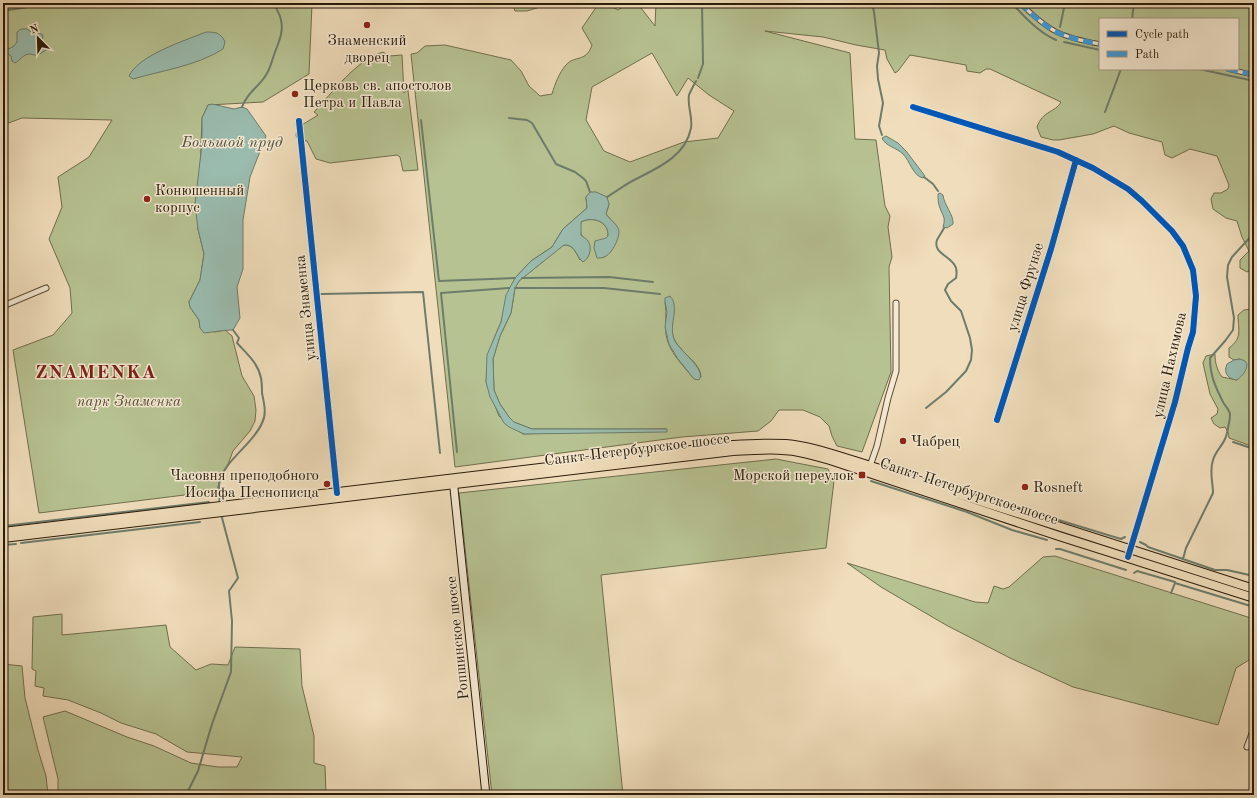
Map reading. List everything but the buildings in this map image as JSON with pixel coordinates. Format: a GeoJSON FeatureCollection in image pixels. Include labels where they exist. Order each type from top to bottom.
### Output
{"type":"FeatureCollection","features":[{"type":"Feature","properties":{"kind":"main road","name":"Санкт-Петербургское шоссе"},"geometry":{"type":"LineString","coordinates":[[3,538],[337,493],[453,482],[733,445],[761,443],[786,444],[815,449],[870,466],[1254,589]]}},
{"type":"Feature","properties":{"kind":"main road","name":"Санкт-Петербургское шоссе"},"geometry":{"type":"LineString","coordinates":[[232,508],[733,451],[761,449],[785,450],[800,452],[830,460],[1059,536],[1254,598]]}},
{"type":"Feature","properties":{"kind":"main road","name":"Ропшинское шоссе"},"geometry":{"type":"LineString","coordinates":[[453,482],[486,795]]}},
{"type":"Feature","properties":{"kind":"main road","name":"Санкт-Петербургское шоссе"},"geometry":{"type":"LineString","coordinates":[[3,532],[210,511]]}},
{"type":"Feature","properties":{"kind":"street"},"geometry":{"type":"LineString","coordinates":[[3,5],[14,3]]}},
{"type":"Feature","properties":{"kind":"street"},"geometry":{"type":"LineString","coordinates":[[1020,3],[1034,17],[1056,33],[1099,44]]}},
{"type":"Feature","properties":{"kind":"street"},"geometry":{"type":"LineString","coordinates":[[1232,70],[1254,75]]}},
{"type":"Feature","properties":{"kind":"street","name":"улица Нахимова"},"geometry":{"type":"LineString","coordinates":[[913,107],[1058,152],[1076,160],[1114,180],[1142,201],[1172,231],[1183,246],[1193,270],[1196,296],[1196,314],[1193,332],[1175,402],[1128,558]]}},
{"type":"Feature","properties":{"kind":"street","name":"улица Знаменка"},"geometry":{"type":"LineString","coordinates":[[299,121],[337,493]]}},
{"type":"Feature","properties":{"kind":"street","name":"улица Фрунзе"},"geometry":{"type":"LineString","coordinates":[[997,420],[1051,249],[1076,160]]}},
{"type":"Feature","properties":{"kind":"street"},"geometry":{"type":"LineString","coordinates":[[3,306],[46,288]]}},
{"type":"Feature","properties":{"kind":"street"},"geometry":{"type":"LineString","coordinates":[[870,466],[877,446],[896,371],[896,303]]}},
{"type":"Feature","properties":{"kind":"street"},"geometry":{"type":"LineString","coordinates":[[1247,747],[1254,728]]}},
{"type":"Feature","properties":{"kind":"green space","name":"парк Знаменка"},"geometry":{"type":"Polygon","coordinates":[[[3,3],[317,3],[312,4],[309,74],[263,102],[208,105],[202,118],[198,229],[204,254],[200,280],[189,302],[190,307],[199,320],[200,328],[215,332],[225,330],[232,336],[242,376],[254,396],[256,410],[255,421],[250,431],[233,451],[227,467],[220,478],[217,491],[39,513],[13,350],[53,335],[72,313],[70,288],[49,239],[62,207],[58,177],[89,157],[112,120],[22,118],[3,125],[3,3]]]}},
{"type":"Feature","properties":{"kind":"green space"},"geometry":{"type":"Polygon","coordinates":[[[512,3],[553,3],[527,11],[515,11],[512,3]]]}},
{"type":"Feature","properties":{"kind":"green space"},"geometry":{"type":"Polygon","coordinates":[[[599,3],[604,3],[618,10],[629,3],[641,8],[655,26],[656,3],[1254,3],[1254,268],[1247,272],[1240,268],[1240,260],[1249,251],[1242,237],[1237,221],[1226,218],[1213,209],[1211,199],[1214,193],[1221,193],[1228,189],[1229,185],[1217,156],[1190,149],[1172,158],[1165,155],[1162,142],[1129,133],[1114,126],[1093,134],[1059,140],[1041,137],[1037,127],[1042,117],[1056,108],[1061,102],[990,69],[986,69],[980,73],[967,71],[966,65],[910,55],[895,73],[887,59],[885,50],[823,37],[765,31],[850,53],[855,139],[876,140],[885,206],[890,216],[888,227],[892,257],[889,267],[891,372],[862,452],[837,446],[829,426],[820,417],[803,410],[779,410],[771,421],[758,431],[682,437],[455,467],[411,54],[417,53],[425,46],[445,45],[511,60],[521,71],[529,86],[540,96],[552,94],[561,72],[566,65],[569,62],[587,54],[592,45],[582,28],[599,3]],[[652,53],[592,87],[586,120],[604,151],[630,162],[684,142],[718,138],[734,111],[709,95],[688,78],[677,96],[652,53]],[[586,197],[587,208],[563,229],[552,247],[531,261],[515,278],[501,322],[493,341],[486,382],[499,416],[523,434],[666,429],[532,429],[514,422],[509,417],[500,404],[494,390],[493,359],[500,336],[511,313],[515,288],[519,281],[563,245],[572,247],[580,260],[584,238],[582,236],[580,226],[581,222],[585,220],[599,221],[603,223],[608,231],[602,258],[610,252],[614,245],[617,227],[606,214],[609,204],[586,197]],[[665,302],[667,341],[673,353],[694,379],[701,377],[697,367],[679,347],[673,336],[672,324],[674,311],[665,302]]]}},
{"type":"Feature","properties":{"kind":"green space"},"geometry":{"type":"Polygon","coordinates":[[[383,52],[389,56],[402,55],[404,93],[406,91],[407,83],[418,170],[403,171],[400,157],[397,155],[330,163],[316,159],[307,141],[299,140],[296,136],[297,128],[318,115],[314,112],[354,69],[373,56],[383,52]]]}},
{"type":"Feature","properties":{"kind":"green space"},"geometry":{"type":"Polygon","coordinates":[[[1251,309],[1254,311],[1254,426],[1251,428],[1250,434],[1254,438],[1254,447],[1229,438],[1225,427],[1220,428],[1214,424],[1211,418],[1217,414],[1218,409],[1210,394],[1203,363],[1206,356],[1215,354],[1215,360],[1222,377],[1237,380],[1240,359],[1234,360],[1229,357],[1229,348],[1238,337],[1238,315],[1244,310],[1251,309]]]}},
{"type":"Feature","properties":{"kind":"green space"},"geometry":{"type":"Polygon","coordinates":[[[776,459],[828,469],[834,481],[826,548],[601,575],[623,795],[492,795],[459,493],[776,459]]]}},
{"type":"Feature","properties":{"kind":"green space"},"geometry":{"type":"Polygon","coordinates":[[[1055,556],[1254,619],[1254,657],[1236,668],[1218,725],[1073,687],[1010,658],[946,625],[881,587],[847,563],[975,602],[988,603],[994,586],[1003,589],[1009,587],[1043,557],[1055,556]]]}},
{"type":"Feature","properties":{"kind":"green space"},"geometry":{"type":"Polygon","coordinates":[[[62,614],[62,635],[166,625],[170,647],[196,670],[211,664],[228,665],[235,647],[300,649],[302,686],[314,736],[314,763],[325,766],[326,795],[58,795],[58,779],[43,717],[65,711],[127,737],[154,746],[191,763],[218,767],[237,767],[242,757],[187,752],[156,734],[121,723],[101,713],[68,700],[43,696],[44,688],[35,686],[36,671],[32,669],[33,617],[62,614]]]}},
{"type":"Feature","properties":{"kind":"green space"},"geometry":{"type":"Polygon","coordinates":[[[3,664],[22,666],[25,698],[46,776],[48,795],[3,795],[3,664]]]}},
{"type":"Feature","properties":{"kind":"water"},"geometry":{"type":"Polygon","coordinates":[[[21,29],[27,29],[33,33],[43,35],[42,43],[46,50],[38,55],[27,54],[15,63],[8,54],[3,56],[3,52],[14,46],[17,42],[17,32],[21,29]]]}},
{"type":"Feature","properties":{"kind":"water"},"geometry":{"type":"Polygon","coordinates":[[[206,32],[215,33],[222,37],[225,42],[223,49],[191,64],[133,79],[129,76],[134,68],[152,55],[206,32]]]}},
{"type":"Feature","properties":{"kind":"water","name":"Большой пруд"},"geometry":{"type":"Polygon","coordinates":[[[212,104],[234,109],[242,107],[247,109],[266,136],[250,177],[243,220],[243,269],[237,287],[240,318],[233,330],[204,333],[200,328],[199,320],[190,307],[189,302],[200,280],[204,254],[198,229],[195,204],[202,144],[202,118],[208,105],[212,104]]]}},
{"type":"Feature","properties":{"kind":"water"},"geometry":{"type":"Polygon","coordinates":[[[886,136],[898,143],[906,151],[925,176],[923,178],[914,171],[903,154],[884,141],[882,138],[886,136]]]}},
{"type":"Feature","properties":{"kind":"water"},"geometry":{"type":"Polygon","coordinates":[[[590,192],[596,192],[607,197],[609,204],[606,214],[619,229],[615,246],[611,252],[604,257],[597,258],[594,248],[595,241],[606,238],[608,236],[608,231],[603,223],[599,221],[585,220],[581,222],[581,235],[588,241],[590,250],[589,256],[585,261],[583,262],[581,260],[571,246],[564,245],[519,281],[515,288],[511,313],[500,336],[493,359],[494,390],[500,404],[509,417],[514,422],[532,429],[667,429],[667,432],[524,434],[504,423],[490,397],[486,382],[487,355],[501,322],[506,295],[515,278],[531,261],[552,247],[563,229],[587,208],[586,197],[590,192]]]}},
{"type":"Feature","properties":{"kind":"water"},"geometry":{"type":"Polygon","coordinates":[[[940,193],[943,195],[953,221],[953,224],[947,228],[943,227],[944,219],[938,201],[938,194],[940,193]]]}},
{"type":"Feature","properties":{"kind":"water"},"geometry":{"type":"Polygon","coordinates":[[[670,296],[674,306],[672,329],[675,341],[696,366],[699,371],[699,380],[694,379],[678,359],[669,344],[665,327],[667,312],[665,298],[670,296]]]}},
{"type":"Feature","properties":{"kind":"water"},"geometry":{"type":"Polygon","coordinates":[[[1240,359],[1245,361],[1247,364],[1243,375],[1237,380],[1227,375],[1226,367],[1227,364],[1234,360],[1240,359]]]}},
{"type":"Feature","properties":{"kind":"waterway"},"geometry":{"type":"LineString","coordinates":[[3,11],[52,3]]}},
{"type":"Feature","properties":{"kind":"waterway"},"geometry":{"type":"LineString","coordinates":[[242,107],[249,95],[268,73],[280,38],[282,25],[274,3]]}},
{"type":"Feature","properties":{"kind":"waterway"},"geometry":{"type":"LineString","coordinates":[[698,78],[703,64],[702,3]]}},
{"type":"Feature","properties":{"kind":"waterway"},"geometry":{"type":"LineString","coordinates":[[872,3],[879,53],[877,66],[878,79],[883,103],[879,126],[882,135]]}},
{"type":"Feature","properties":{"kind":"waterway"},"geometry":{"type":"LineString","coordinates":[[1012,3],[1038,29],[1056,40]]}},
{"type":"Feature","properties":{"kind":"waterway"},"geometry":{"type":"LineString","coordinates":[[1060,27],[1065,3]]}},
{"type":"Feature","properties":{"kind":"waterway"},"geometry":{"type":"LineString","coordinates":[[1132,18],[1134,3]]}},
{"type":"Feature","properties":{"kind":"waterway"},"geometry":{"type":"LineString","coordinates":[[1064,42],[1099,50]]}},
{"type":"Feature","properties":{"kind":"waterway"},"geometry":{"type":"LineString","coordinates":[[1105,112],[1121,70]]}},
{"type":"Feature","properties":{"kind":"waterway"},"geometry":{"type":"LineString","coordinates":[[1204,70],[1254,81]]}},
{"type":"Feature","properties":{"kind":"waterway"},"geometry":{"type":"LineString","coordinates":[[607,197],[671,159],[684,146],[691,128],[689,95],[696,81]]}},
{"type":"Feature","properties":{"kind":"waterway"},"geometry":{"type":"LineString","coordinates":[[509,118],[527,120],[532,123],[556,164],[575,172],[583,178],[586,181],[590,192]]}},
{"type":"Feature","properties":{"kind":"waterway"},"geometry":{"type":"LineString","coordinates":[[421,120],[439,281],[515,278]]}},
{"type":"Feature","properties":{"kind":"waterway"},"geometry":{"type":"LineString","coordinates":[[924,177],[933,184],[938,191]]}},
{"type":"Feature","properties":{"kind":"waterway"},"geometry":{"type":"LineString","coordinates":[[926,408],[946,392],[966,371],[971,360],[972,350],[970,338],[961,311],[951,301],[945,290],[948,284],[956,278],[957,272],[950,260],[937,248],[937,240],[944,228]]}},
{"type":"Feature","properties":{"kind":"waterway"},"geometry":{"type":"LineString","coordinates":[[1183,559],[1186,548],[1213,493],[1211,472],[1212,464],[1215,454],[1225,439],[1230,420],[1229,411],[1223,402],[1214,380],[1210,358],[1233,330],[1234,318],[1227,277],[1228,265],[1232,257],[1254,233]]}},
{"type":"Feature","properties":{"kind":"waterway"},"geometry":{"type":"LineString","coordinates":[[522,278],[609,277],[653,282]]}},
{"type":"Feature","properties":{"kind":"waterway"},"geometry":{"type":"LineString","coordinates":[[457,452],[441,293],[509,288]]}},
{"type":"Feature","properties":{"kind":"waterway"},"geometry":{"type":"LineString","coordinates":[[515,288],[604,288],[660,294]]}},
{"type":"Feature","properties":{"kind":"waterway"},"geometry":{"type":"LineString","coordinates":[[321,294],[423,292],[440,453]]}},
{"type":"Feature","properties":{"kind":"waterway"},"geometry":{"type":"LineString","coordinates":[[220,504],[219,485],[221,476],[226,468],[258,431],[264,420],[265,412],[260,373],[252,359],[237,343],[239,338],[233,330]]}},
{"type":"Feature","properties":{"kind":"waterway"},"geometry":{"type":"LineString","coordinates":[[1233,442],[1254,449]]}},
{"type":"Feature","properties":{"kind":"waterway"},"geometry":{"type":"LineString","coordinates":[[919,477],[937,482]]}},
{"type":"Feature","properties":{"kind":"waterway"},"geometry":{"type":"LineString","coordinates":[[871,481],[967,512],[1012,530],[1047,540]]}},
{"type":"Feature","properties":{"kind":"waterway"},"geometry":{"type":"LineString","coordinates":[[947,486],[1121,539],[1125,537]]}},
{"type":"Feature","properties":{"kind":"waterway"},"geometry":{"type":"LineString","coordinates":[[4,526],[209,502]]}},
{"type":"Feature","properties":{"kind":"waterway"},"geometry":{"type":"LineString","coordinates":[[186,795],[198,771],[212,724],[231,672],[232,621],[229,591],[238,578],[221,514]]}},
{"type":"Feature","properties":{"kind":"waterway"},"geometry":{"type":"LineString","coordinates":[[21,543],[200,522]]}},
{"type":"Feature","properties":{"kind":"waterway"},"geometry":{"type":"LineString","coordinates":[[1140,542],[1148,547],[1215,570],[1227,570],[1254,576]]}},
{"type":"Feature","properties":{"kind":"waterway"},"geometry":{"type":"LineString","coordinates":[[3,545],[16,544]]}},
{"type":"Feature","properties":{"kind":"waterway"},"geometry":{"type":"LineString","coordinates":[[1056,549],[1126,570]]}},
{"type":"Feature","properties":{"kind":"waterway"},"geometry":{"type":"LineString","coordinates":[[1134,573],[1137,571],[1175,582]]}},
{"type":"Feature","properties":{"kind":"waterway"},"geometry":{"type":"LineString","coordinates":[[1171,593],[1175,583],[1254,607]]}},
{"type":"Feature","properties":{"kind":"marked path"},"geometry":{"type":"LineString","coordinates":[[3,5],[14,3]]}},
{"type":"Feature","properties":{"kind":"marked path"},"geometry":{"type":"LineString","coordinates":[[1020,3],[1040,21],[1056,32],[1075,39],[1099,44]]}},
{"type":"Feature","properties":{"kind":"marked path"},"geometry":{"type":"LineString","coordinates":[[1232,70],[1254,75]]}},
{"type":"Feature","properties":{"kind":"cycle path"},"geometry":{"type":"LineString","coordinates":[[913,107],[1058,152],[1093,168],[1128,189],[1142,201],[1172,231],[1183,246],[1193,270],[1196,296],[1193,332],[1175,402],[1128,557]]}},
{"type":"Feature","properties":{"kind":"cycle path"},"geometry":{"type":"LineString","coordinates":[[299,121],[337,493]]}},
{"type":"Feature","properties":{"kind":"cycle path"},"geometry":{"type":"LineString","coordinates":[[997,420],[1051,249],[1076,160]]}},
{"type":"Feature","properties":{"kind":"place","name":"Знаменский дворец"},"geometry":{"type":"Point","coordinates":[367,25]}},
{"type":"Feature","properties":{"kind":"place","name":"Церковь св. апостолов Петра и Павла"},"geometry":{"type":"Point","coordinates":[295,94]}},
{"type":"Feature","properties":{"kind":"place","name":"Конюшенный корпус"},"geometry":{"type":"Point","coordinates":[147,199]}},
{"type":"Feature","properties":{"kind":"place","name":"Чабрец"},"geometry":{"type":"Point","coordinates":[903,441]}},
{"type":"Feature","properties":{"kind":"place","name":"Морской переулок"},"geometry":{"type":"Point","coordinates":[862,475]}},
{"type":"Feature","properties":{"kind":"place","name":"Часовня преподобного Иосифа Песнописца"},"geometry":{"type":"Point","coordinates":[327,484]}},
{"type":"Feature","properties":{"kind":"place","name":"Rosneft"},"geometry":{"type":"Point","coordinates":[1025,487]}},
{"type":"Feature","properties":{"kind":"district","name":"ZNAMENKA"},"geometry":{"type":"Point","coordinates":[96,371]}}]}
